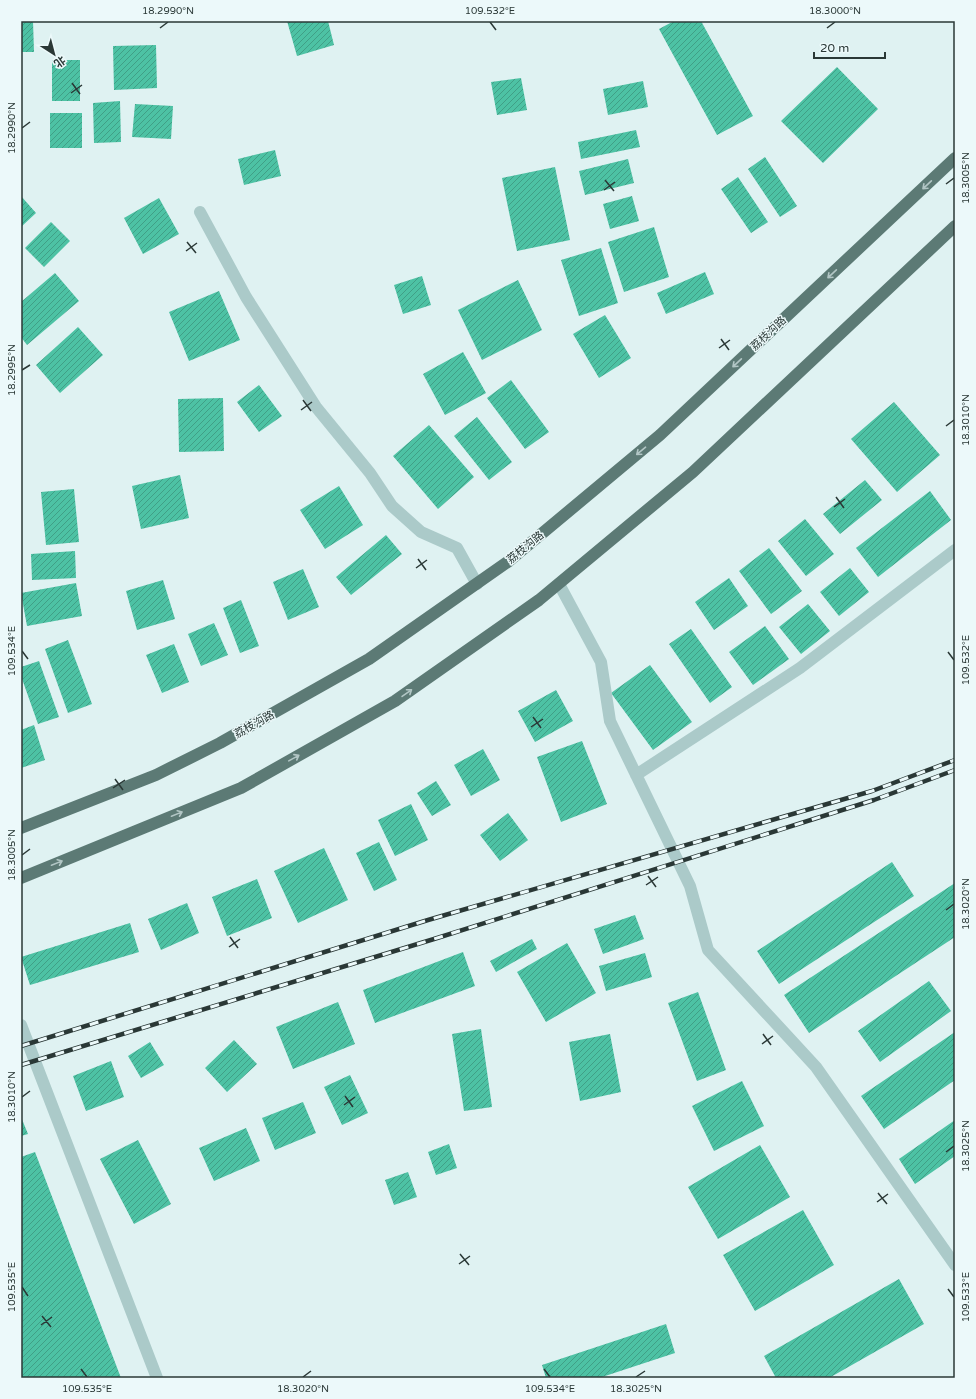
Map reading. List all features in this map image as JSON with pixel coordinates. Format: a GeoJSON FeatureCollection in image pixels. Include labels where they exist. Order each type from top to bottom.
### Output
{"type":"FeatureCollection","features":[{"type":"Feature","properties":{"kind":"main road","name":"荔枝沟路"},"geometry":{"type":"LineString","coordinates":[[21,828],[156,775],[220,743],[369,659],[477,584],[508,561],[660,435],[955,158]]}},
{"type":"Feature","properties":{"kind":"main road"},"geometry":{"type":"LineString","coordinates":[[21,878],[241,788],[395,701],[539,600],[693,472],[955,226]]}},
{"type":"Feature","properties":{"kind":"street"},"geometry":{"type":"LineString","coordinates":[[200,212],[246,297],[316,407],[370,473],[392,506],[421,532],[457,548],[477,584]]}},
{"type":"Feature","properties":{"kind":"street"},"geometry":{"type":"LineString","coordinates":[[636,775],[800,668],[955,550]]}},
{"type":"Feature","properties":{"kind":"street"},"geometry":{"type":"LineString","coordinates":[[559,584],[601,662],[610,721],[690,886],[708,950],[816,1067],[955,1265]]}},
{"type":"Feature","properties":{"kind":"street"},"geometry":{"type":"LineString","coordinates":[[21,1025],[157,1378]]}},
{"type":"Feature","properties":{"kind":"building"},"geometry":{"type":"Polygon","coordinates":[[[21,21],[33,21],[34,52],[21,52],[21,21]]]}},
{"type":"Feature","properties":{"kind":"building"},"geometry":{"type":"Polygon","coordinates":[[[287,21],[328,21],[334,45],[297,56],[287,21]]]}},
{"type":"Feature","properties":{"kind":"building"},"geometry":{"type":"Polygon","coordinates":[[[674,21],[701,21],[753,116],[717,135],[659,29],[674,21]]]}},
{"type":"Feature","properties":{"kind":"building"},"geometry":{"type":"Polygon","coordinates":[[[156,45],[157,88],[114,90],[113,46],[156,45]]]}},
{"type":"Feature","properties":{"kind":"building"},"geometry":{"type":"Polygon","coordinates":[[[52,60],[80,60],[80,101],[52,101],[52,60]]]}},
{"type":"Feature","properties":{"kind":"building"},"geometry":{"type":"Polygon","coordinates":[[[837,67],[878,109],[823,163],[781,121],[837,67]]]}},
{"type":"Feature","properties":{"kind":"building"},"geometry":{"type":"Polygon","coordinates":[[[521,78],[527,110],[497,115],[491,82],[521,78]]]}},
{"type":"Feature","properties":{"kind":"building"},"geometry":{"type":"Polygon","coordinates":[[[643,81],[648,107],[608,115],[603,89],[643,81]]]}},
{"type":"Feature","properties":{"kind":"building"},"geometry":{"type":"Polygon","coordinates":[[[120,101],[121,142],[94,143],[93,103],[120,101]]]}},
{"type":"Feature","properties":{"kind":"building"},"geometry":{"type":"Polygon","coordinates":[[[135,104],[173,106],[171,139],[132,137],[135,104]]]}},
{"type":"Feature","properties":{"kind":"building"},"geometry":{"type":"Polygon","coordinates":[[[50,113],[82,113],[82,148],[50,148],[50,113]]]}},
{"type":"Feature","properties":{"kind":"building"},"geometry":{"type":"Polygon","coordinates":[[[636,130],[640,147],[581,159],[578,142],[636,130]]]}},
{"type":"Feature","properties":{"kind":"building"},"geometry":{"type":"Polygon","coordinates":[[[275,150],[281,176],[244,185],[238,159],[275,150]]]}},
{"type":"Feature","properties":{"kind":"building"},"geometry":{"type":"Polygon","coordinates":[[[765,157],[797,206],[780,217],[748,169],[765,157]]]}},
{"type":"Feature","properties":{"kind":"building"},"geometry":{"type":"Polygon","coordinates":[[[628,159],[634,183],[585,195],[579,171],[628,159]]]}},
{"type":"Feature","properties":{"kind":"building"},"geometry":{"type":"Polygon","coordinates":[[[555,167],[570,240],[517,251],[502,178],[555,167]]]}},
{"type":"Feature","properties":{"kind":"building"},"geometry":{"type":"Polygon","coordinates":[[[738,177],[768,222],[751,233],[721,189],[738,177]]]}},
{"type":"Feature","properties":{"kind":"building"},"geometry":{"type":"Polygon","coordinates":[[[21,196],[36,213],[21,227],[21,196]]]}},
{"type":"Feature","properties":{"kind":"building"},"geometry":{"type":"Polygon","coordinates":[[[632,196],[639,221],[610,229],[603,204],[632,196]]]}},
{"type":"Feature","properties":{"kind":"building"},"geometry":{"type":"Polygon","coordinates":[[[159,198],[179,234],[143,254],[124,218],[159,198]]]}},
{"type":"Feature","properties":{"kind":"building"},"geometry":{"type":"Polygon","coordinates":[[[51,222],[70,241],[44,267],[25,248],[51,222]]]}},
{"type":"Feature","properties":{"kind":"building"},"geometry":{"type":"Polygon","coordinates":[[[654,227],[669,277],[624,292],[608,242],[654,227]]]}},
{"type":"Feature","properties":{"kind":"building"},"geometry":{"type":"Polygon","coordinates":[[[601,248],[618,303],[579,316],[561,260],[601,248]]]}},
{"type":"Feature","properties":{"kind":"building"},"geometry":{"type":"Polygon","coordinates":[[[705,272],[714,294],[666,314],[657,293],[705,272]]]}},
{"type":"Feature","properties":{"kind":"building"},"geometry":{"type":"Polygon","coordinates":[[[55,273],[79,301],[27,345],[21,337],[21,302],[55,273]]]}},
{"type":"Feature","properties":{"kind":"building"},"geometry":{"type":"Polygon","coordinates":[[[422,276],[431,305],[403,314],[394,285],[422,276]]]}},
{"type":"Feature","properties":{"kind":"building"},"geometry":{"type":"Polygon","coordinates":[[[518,280],[542,330],[482,360],[458,310],[518,280]]]}},
{"type":"Feature","properties":{"kind":"building"},"geometry":{"type":"Polygon","coordinates":[[[219,291],[240,340],[189,361],[169,312],[219,291]]]}},
{"type":"Feature","properties":{"kind":"building"},"geometry":{"type":"Polygon","coordinates":[[[605,315],[631,358],[599,378],[573,334],[605,315]]]}},
{"type":"Feature","properties":{"kind":"building"},"geometry":{"type":"Polygon","coordinates":[[[78,327],[103,355],[60,393],[36,365],[78,327]]]}},
{"type":"Feature","properties":{"kind":"building"},"geometry":{"type":"Polygon","coordinates":[[[463,352],[486,393],[445,415],[423,374],[463,352]]]}},
{"type":"Feature","properties":{"kind":"building"},"geometry":{"type":"Polygon","coordinates":[[[511,380],[549,432],[525,449],[487,398],[511,380]]]}},
{"type":"Feature","properties":{"kind":"building"},"geometry":{"type":"Polygon","coordinates":[[[259,385],[282,416],[259,432],[237,402],[259,385]]]}},
{"type":"Feature","properties":{"kind":"building"},"geometry":{"type":"Polygon","coordinates":[[[223,398],[224,451],[179,452],[178,399],[223,398]]]}},
{"type":"Feature","properties":{"kind":"building"},"geometry":{"type":"Polygon","coordinates":[[[894,402],[940,455],[897,492],[851,439],[894,402]]]}},
{"type":"Feature","properties":{"kind":"building"},"geometry":{"type":"Polygon","coordinates":[[[477,417],[512,462],[489,480],[454,436],[477,417]]]}},
{"type":"Feature","properties":{"kind":"building"},"geometry":{"type":"Polygon","coordinates":[[[429,425],[474,477],[438,509],[393,456],[429,425]]]}},
{"type":"Feature","properties":{"kind":"building"},"geometry":{"type":"Polygon","coordinates":[[[180,475],[189,518],[141,529],[132,486],[180,475]]]}},
{"type":"Feature","properties":{"kind":"building"},"geometry":{"type":"Polygon","coordinates":[[[865,480],[882,500],[840,534],[823,514],[865,480]]]}},
{"type":"Feature","properties":{"kind":"building"},"geometry":{"type":"Polygon","coordinates":[[[339,486],[363,525],[325,549],[300,510],[339,486]]]}},
{"type":"Feature","properties":{"kind":"building"},"geometry":{"type":"Polygon","coordinates":[[[74,489],[79,542],[46,545],[41,492],[74,489]]]}},
{"type":"Feature","properties":{"kind":"building"},"geometry":{"type":"Polygon","coordinates":[[[930,491],[951,520],[878,577],[856,548],[930,491]]]}},
{"type":"Feature","properties":{"kind":"building"},"geometry":{"type":"Polygon","coordinates":[[[805,519],[834,554],[806,576],[778,541],[805,519]]]}},
{"type":"Feature","properties":{"kind":"building"},"geometry":{"type":"Polygon","coordinates":[[[386,535],[402,554],[351,595],[336,577],[386,535]]]}},
{"type":"Feature","properties":{"kind":"building"},"geometry":{"type":"Polygon","coordinates":[[[769,548],[802,591],[771,614],[739,571],[769,548]]]}},
{"type":"Feature","properties":{"kind":"building"},"geometry":{"type":"Polygon","coordinates":[[[75,551],[76,578],[32,580],[31,554],[75,551]]]}},
{"type":"Feature","properties":{"kind":"building"},"geometry":{"type":"Polygon","coordinates":[[[850,568],[869,592],[839,616],[820,592],[850,568]]]}},
{"type":"Feature","properties":{"kind":"building"},"geometry":{"type":"Polygon","coordinates":[[[303,569],[319,607],[288,620],[273,582],[303,569]]]}},
{"type":"Feature","properties":{"kind":"building"},"geometry":{"type":"Polygon","coordinates":[[[729,578],[748,606],[714,630],[695,602],[729,578]]]}},
{"type":"Feature","properties":{"kind":"building"},"geometry":{"type":"Polygon","coordinates":[[[163,580],[175,619],[137,630],[126,591],[163,580]]]}},
{"type":"Feature","properties":{"kind":"building"},"geometry":{"type":"Polygon","coordinates":[[[76,583],[82,616],[27,626],[21,593],[76,583]]]}},
{"type":"Feature","properties":{"kind":"building"},"geometry":{"type":"Polygon","coordinates":[[[241,600],[259,646],[240,653],[223,608],[241,600]]]}},
{"type":"Feature","properties":{"kind":"building"},"geometry":{"type":"Polygon","coordinates":[[[808,604],[830,631],[801,654],[779,627],[808,604]]]}},
{"type":"Feature","properties":{"kind":"building"},"geometry":{"type":"Polygon","coordinates":[[[214,623],[228,655],[201,666],[188,634],[214,623]]]}},
{"type":"Feature","properties":{"kind":"building"},"geometry":{"type":"Polygon","coordinates":[[[765,626],[789,659],[753,685],[729,652],[765,626]]]}},
{"type":"Feature","properties":{"kind":"building"},"geometry":{"type":"Polygon","coordinates":[[[691,629],[732,687],[710,703],[669,644],[691,629]]]}},
{"type":"Feature","properties":{"kind":"building"},"geometry":{"type":"Polygon","coordinates":[[[68,640],[92,704],[68,713],[45,649],[68,640]]]}},
{"type":"Feature","properties":{"kind":"building"},"geometry":{"type":"Polygon","coordinates":[[[174,644],[189,682],[162,693],[146,655],[174,644]]]}},
{"type":"Feature","properties":{"kind":"building"},"geometry":{"type":"Polygon","coordinates":[[[39,661],[59,717],[38,724],[21,676],[21,667],[39,661]]]}},
{"type":"Feature","properties":{"kind":"building"},"geometry":{"type":"Polygon","coordinates":[[[650,665],[692,722],[653,750],[611,693],[650,665]]]}},
{"type":"Feature","properties":{"kind":"building"},"geometry":{"type":"Polygon","coordinates":[[[556,690],[573,721],[535,742],[518,711],[556,690]]]}},
{"type":"Feature","properties":{"kind":"building"},"geometry":{"type":"Polygon","coordinates":[[[34,725],[45,760],[21,768],[21,730],[34,725]]]}},
{"type":"Feature","properties":{"kind":"building"},"geometry":{"type":"Polygon","coordinates":[[[582,741],[607,804],[561,822],[537,757],[582,741]]]}},
{"type":"Feature","properties":{"kind":"building"},"geometry":{"type":"Polygon","coordinates":[[[483,749],[500,780],[471,796],[454,765],[483,749]]]}},
{"type":"Feature","properties":{"kind":"building"},"geometry":{"type":"Polygon","coordinates":[[[436,781],[451,805],[432,816],[417,793],[436,781]]]}},
{"type":"Feature","properties":{"kind":"building"},"geometry":{"type":"Polygon","coordinates":[[[411,804],[428,840],[395,856],[378,820],[411,804]]]}},
{"type":"Feature","properties":{"kind":"building"},"geometry":{"type":"Polygon","coordinates":[[[508,813],[528,840],[500,861],[480,835],[508,813]]]}},
{"type":"Feature","properties":{"kind":"building"},"geometry":{"type":"Polygon","coordinates":[[[379,842],[397,880],[374,891],[356,853],[379,842]]]}},
{"type":"Feature","properties":{"kind":"building"},"geometry":{"type":"Polygon","coordinates":[[[324,848],[348,900],[298,923],[274,871],[324,848]]]}},
{"type":"Feature","properties":{"kind":"building"},"geometry":{"type":"Polygon","coordinates":[[[892,862],[914,896],[779,984],[757,951],[892,862]]]}},
{"type":"Feature","properties":{"kind":"building"},"geometry":{"type":"Polygon","coordinates":[[[257,879],[272,918],[227,936],[212,897],[257,879]]]}},
{"type":"Feature","properties":{"kind":"building"},"geometry":{"type":"Polygon","coordinates":[[[955,883],[955,937],[809,1033],[784,995],[955,883]]]}},
{"type":"Feature","properties":{"kind":"building"},"geometry":{"type":"Polygon","coordinates":[[[187,903],[199,933],[161,950],[148,919],[187,903]]]}},
{"type":"Feature","properties":{"kind":"building"},"geometry":{"type":"Polygon","coordinates":[[[635,915],[644,939],[603,954],[594,929],[635,915]]]}},
{"type":"Feature","properties":{"kind":"building"},"geometry":{"type":"Polygon","coordinates":[[[130,923],[139,952],[30,985],[21,957],[130,923]]]}},
{"type":"Feature","properties":{"kind":"building"},"geometry":{"type":"Polygon","coordinates":[[[532,939],[537,949],[496,972],[490,961],[532,939]]]}},
{"type":"Feature","properties":{"kind":"building"},"geometry":{"type":"Polygon","coordinates":[[[567,943],[596,993],[546,1022],[517,972],[567,943]]]}},
{"type":"Feature","properties":{"kind":"building"},"geometry":{"type":"Polygon","coordinates":[[[463,952],[475,986],[375,1023],[363,990],[463,952]]]}},
{"type":"Feature","properties":{"kind":"building"},"geometry":{"type":"Polygon","coordinates":[[[645,953],[652,977],[606,991],[599,966],[645,953]]]}},
{"type":"Feature","properties":{"kind":"building"},"geometry":{"type":"Polygon","coordinates":[[[929,981],[951,1011],[880,1062],[858,1031],[929,981]]]}},
{"type":"Feature","properties":{"kind":"building"},"geometry":{"type":"Polygon","coordinates":[[[698,992],[726,1070],[697,1081],[668,1003],[698,992]]]}},
{"type":"Feature","properties":{"kind":"building"},"geometry":{"type":"Polygon","coordinates":[[[338,1002],[355,1044],[293,1069],[276,1027],[338,1002]]]}},
{"type":"Feature","properties":{"kind":"building"},"geometry":{"type":"Polygon","coordinates":[[[481,1029],[492,1107],[464,1111],[452,1034],[481,1029]]]}},
{"type":"Feature","properties":{"kind":"building"},"geometry":{"type":"Polygon","coordinates":[[[955,1032],[955,1080],[884,1129],[861,1096],[955,1032]]]}},
{"type":"Feature","properties":{"kind":"building"},"geometry":{"type":"Polygon","coordinates":[[[610,1034],[621,1092],[580,1101],[569,1042],[610,1034]]]}},
{"type":"Feature","properties":{"kind":"building"},"geometry":{"type":"Polygon","coordinates":[[[234,1040],[257,1064],[227,1092],[205,1068],[234,1040]]]}},
{"type":"Feature","properties":{"kind":"building"},"geometry":{"type":"Polygon","coordinates":[[[150,1042],[164,1065],[141,1078],[128,1056],[150,1042]]]}},
{"type":"Feature","properties":{"kind":"building"},"geometry":{"type":"Polygon","coordinates":[[[111,1061],[124,1097],[86,1111],[73,1076],[111,1061]]]}},
{"type":"Feature","properties":{"kind":"building"},"geometry":{"type":"Polygon","coordinates":[[[350,1075],[368,1113],[342,1125],[324,1087],[350,1075]]]}},
{"type":"Feature","properties":{"kind":"building"},"geometry":{"type":"Polygon","coordinates":[[[742,1081],[764,1126],[714,1151],[692,1106],[742,1081]]]}},
{"type":"Feature","properties":{"kind":"building"},"geometry":{"type":"Polygon","coordinates":[[[303,1102],[316,1133],[275,1150],[262,1118],[303,1102]]]}},
{"type":"Feature","properties":{"kind":"building"},"geometry":{"type":"Polygon","coordinates":[[[21,1117],[28,1134],[21,1136],[21,1117]]]}},
{"type":"Feature","properties":{"kind":"building"},"geometry":{"type":"Polygon","coordinates":[[[955,1120],[955,1156],[915,1184],[899,1159],[955,1120]]]}},
{"type":"Feature","properties":{"kind":"building"},"geometry":{"type":"Polygon","coordinates":[[[246,1128],[260,1161],[214,1181],[199,1148],[246,1128]]]}},
{"type":"Feature","properties":{"kind":"building"},"geometry":{"type":"Polygon","coordinates":[[[138,1140],[171,1204],[134,1224],[100,1159],[138,1140]]]}},
{"type":"Feature","properties":{"kind":"building"},"geometry":{"type":"Polygon","coordinates":[[[449,1144],[457,1168],[436,1175],[428,1152],[449,1144]]]}},
{"type":"Feature","properties":{"kind":"building"},"geometry":{"type":"Polygon","coordinates":[[[760,1145],[790,1197],[718,1239],[688,1187],[760,1145]]]}},
{"type":"Feature","properties":{"kind":"building"},"geometry":{"type":"Polygon","coordinates":[[[35,1152],[121,1378],[21,1378],[21,1157],[35,1152]]]}},
{"type":"Feature","properties":{"kind":"building"},"geometry":{"type":"Polygon","coordinates":[[[408,1172],[417,1197],[394,1205],[385,1180],[408,1172]]]}},
{"type":"Feature","properties":{"kind":"building"},"geometry":{"type":"Polygon","coordinates":[[[803,1210],[834,1265],[755,1311],[723,1255],[803,1210]]]}},
{"type":"Feature","properties":{"kind":"building"},"geometry":{"type":"Polygon","coordinates":[[[899,1279],[924,1324],[829,1378],[776,1378],[764,1356],[899,1279]]]}},
{"type":"Feature","properties":{"kind":"building"},"geometry":{"type":"Polygon","coordinates":[[[666,1324],[675,1353],[599,1378],[546,1378],[542,1365],[666,1324]]]}},
{"type":"Feature","properties":{"kind":"railway"},"geometry":{"type":"LineString","coordinates":[[21,1046],[428,920],[872,791],[955,760]]}},
{"type":"Feature","properties":{"kind":"railway"},"geometry":{"type":"LineString","coordinates":[[21,1065],[434,939],[874,800],[955,770]]}}]}
